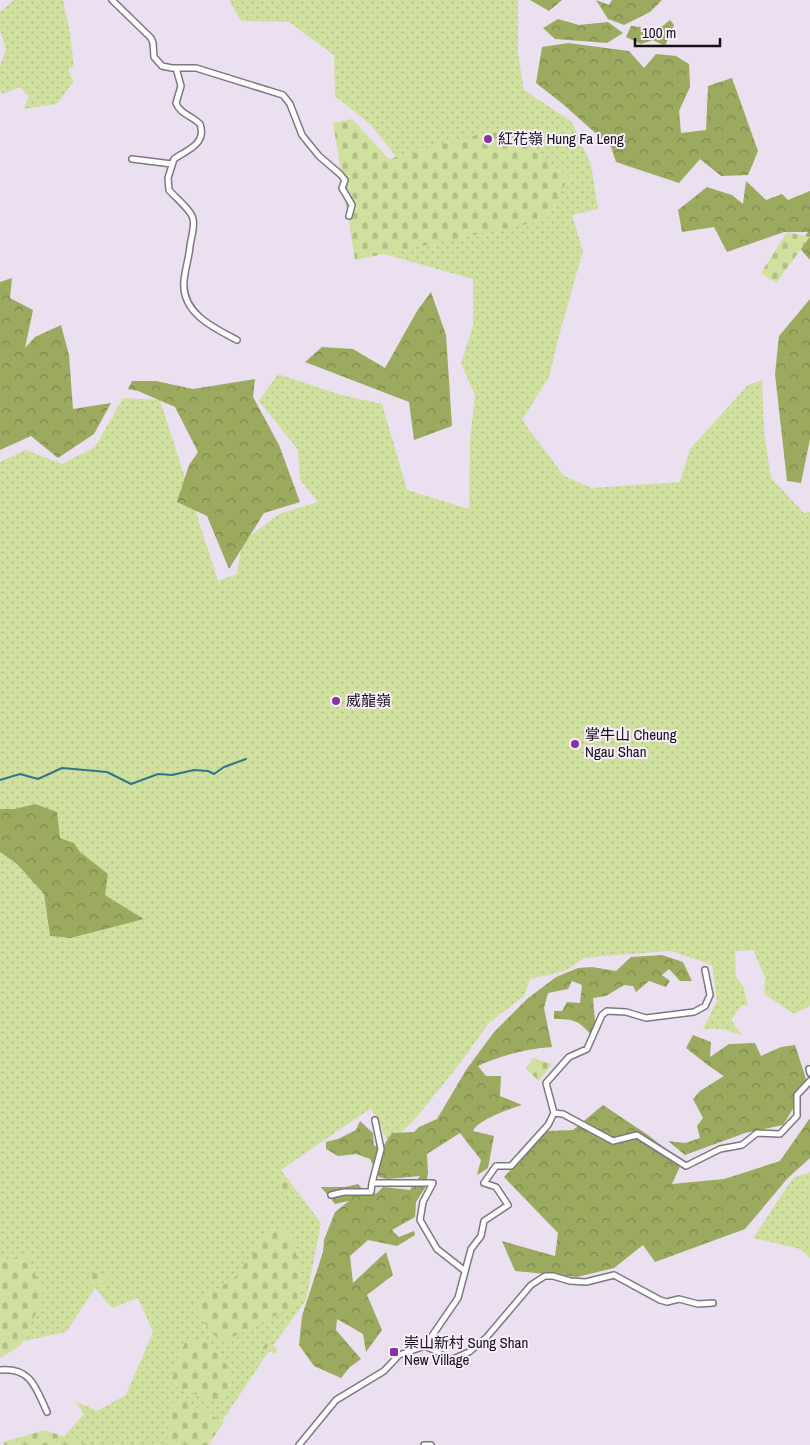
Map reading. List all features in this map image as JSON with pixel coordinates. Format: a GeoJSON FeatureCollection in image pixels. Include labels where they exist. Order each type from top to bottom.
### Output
{"type":"FeatureCollection","features":[{"type":"Feature","properties":{"kind":"street"},"geometry":{"type":"LineString","coordinates":[[112,0],[151,38],[156,61],[166,68],[196,68],[283,95],[290,104],[302,135],[319,156],[345,180],[342,188],[352,205],[349,216]]}},
{"type":"Feature","properties":{"kind":"street"},"geometry":{"type":"LineString","coordinates":[[176,68],[181,86],[176,103],[178,108],[200,124],[202,132],[190,151],[174,159],[168,178],[169,190],[190,212],[193,220],[190,252],[184,282],[185,291],[191,308],[205,323],[237,340]]}},
{"type":"Feature","properties":{"kind":"street"},"geometry":{"type":"LineString","coordinates":[[132,159],[172,164]]}},
{"type":"Feature","properties":{"kind":"street"},"geometry":{"type":"LineString","coordinates":[[299,1445],[336,1400],[384,1371],[399,1355],[425,1346],[458,1298],[471,1249],[481,1236],[484,1221],[508,1205],[496,1187],[484,1183],[496,1166],[511,1166],[548,1125],[554,1113],[546,1083],[569,1057],[587,1049],[602,1015],[607,1011],[626,1012],[646,1018],[694,1012],[705,1006],[710,995],[705,970]]}},
{"type":"Feature","properties":{"kind":"street"},"geometry":{"type":"LineString","coordinates":[[554,1113],[563,1114],[613,1141],[637,1135],[686,1166],[720,1149],[742,1145],[758,1133],[780,1134],[797,1116],[797,1095],[810,1081]]}},
{"type":"Feature","properties":{"kind":"street"},"geometry":{"type":"LineString","coordinates":[[331,1196],[344,1192],[372,1192],[372,1183],[381,1149],[375,1120]]}},
{"type":"Feature","properties":{"kind":"street"},"geometry":{"type":"LineString","coordinates":[[372,1183],[433,1183],[423,1202],[420,1220],[437,1249],[465,1271]]}},
{"type":"Feature","properties":{"kind":"street"},"geometry":{"type":"LineString","coordinates":[[425,1346],[438,1352],[445,1358],[453,1359],[469,1352],[486,1338],[531,1285],[545,1276],[586,1282],[614,1275],[667,1302],[679,1299],[698,1304],[713,1303]]}},
{"type":"Feature","properties":{"kind":"street"},"geometry":{"type":"LineString","coordinates":[[0,1370],[12,1368],[23,1373],[33,1382],[47,1412]]}},
{"type":"Feature","properties":{"kind":"street"},"geometry":{"type":"LineString","coordinates":[[424,1445],[431,1445]]}},
{"type":"Feature","properties":{"kind":"green space"},"geometry":{"type":"Polygon","coordinates":[[[14,0],[63,0],[70,33],[74,67],[68,68],[73,82],[57,104],[24,109],[29,96],[19,87],[3,94],[0,91],[0,65],[6,49],[0,30],[0,12],[14,0]]]}},
{"type":"Feature","properties":{"kind":"green space"},"geometry":{"type":"Polygon","coordinates":[[[229,0],[518,0],[518,54],[524,90],[572,122],[591,165],[598,209],[572,215],[583,251],[549,377],[522,420],[564,476],[592,488],[680,482],[690,449],[748,385],[762,380],[764,431],[771,478],[804,513],[810,512],[810,1006],[794,1014],[764,994],[765,977],[753,950],[735,951],[736,976],[744,988],[748,1006],[742,1005],[731,1020],[742,1035],[722,1029],[703,1029],[717,1001],[712,965],[671,951],[584,958],[565,971],[530,979],[524,996],[489,1023],[461,1062],[416,1118],[389,1144],[371,1108],[281,1170],[321,1223],[306,1300],[206,1445],[65,1445],[59,1442],[84,1414],[75,1401],[97,1411],[126,1395],[153,1332],[138,1298],[112,1308],[95,1288],[66,1332],[0,1346],[0,852],[17,864],[44,894],[50,936],[71,938],[144,919],[105,895],[108,874],[80,852],[74,843],[60,838],[35,804],[14,809],[0,809],[0,462],[26,450],[62,464],[95,447],[123,398],[160,400],[218,581],[237,574],[242,542],[279,514],[318,502],[300,480],[298,450],[259,401],[278,374],[341,395],[382,404],[407,490],[469,509],[470,440],[475,395],[461,363],[473,326],[473,279],[366,249],[402,164],[370,124],[335,96],[334,55],[289,22],[241,21],[229,0]]]}},
{"type":"Feature","properties":{"kind":"green space"},"geometry":{"type":"Polygon","coordinates":[[[530,0],[562,0],[549,11],[530,0]]]}},
{"type":"Feature","properties":{"kind":"green space"},"geometry":{"type":"Polygon","coordinates":[[[596,0],[609,5],[612,0],[662,0],[650,12],[624,25],[608,19],[596,0]]]}},
{"type":"Feature","properties":{"kind":"green space"},"geometry":{"type":"Polygon","coordinates":[[[558,19],[579,25],[608,22],[623,33],[607,43],[555,39],[543,28],[558,19]]]}},
{"type":"Feature","properties":{"kind":"green space"},"geometry":{"type":"Polygon","coordinates":[[[670,20],[674,25],[665,46],[653,40],[641,44],[626,37],[631,26],[651,28],[654,33],[670,20]]]}},
{"type":"Feature","properties":{"kind":"green space"},"geometry":{"type":"Polygon","coordinates":[[[568,43],[629,51],[644,68],[656,54],[676,56],[689,64],[690,87],[679,111],[681,133],[706,130],[708,86],[732,78],[758,151],[748,175],[721,176],[700,159],[679,183],[616,162],[611,147],[536,83],[542,47],[568,43]]]}},
{"type":"Feature","properties":{"kind":"green space"},"geometry":{"type":"Polygon","coordinates":[[[352,119],[389,159],[502,128],[569,177],[546,220],[355,260],[333,123],[352,119]]]}},
{"type":"Feature","properties":{"kind":"green space"},"geometry":{"type":"Polygon","coordinates":[[[746,181],[766,200],[782,194],[788,200],[810,191],[810,260],[798,246],[808,232],[784,232],[727,252],[714,227],[682,232],[678,210],[707,187],[732,195],[743,204],[746,181]]]}},
{"type":"Feature","properties":{"kind":"green space"},"geometry":{"type":"Polygon","coordinates":[[[787,232],[810,237],[776,283],[761,273],[787,232]]]}},
{"type":"Feature","properties":{"kind":"green space"},"geometry":{"type":"Polygon","coordinates":[[[12,278],[10,298],[33,310],[25,348],[35,337],[61,325],[69,355],[73,409],[111,403],[94,434],[58,458],[31,436],[0,450],[0,282],[12,278]]]}},
{"type":"Feature","properties":{"kind":"green space"},"geometry":{"type":"Polygon","coordinates":[[[431,292],[446,335],[452,426],[414,440],[409,402],[305,362],[322,347],[353,349],[385,368],[417,311],[431,292]]]}},
{"type":"Feature","properties":{"kind":"green space"},"geometry":{"type":"Polygon","coordinates":[[[810,299],[810,439],[801,483],[787,481],[775,374],[779,336],[810,299]]]}},
{"type":"Feature","properties":{"kind":"green space"},"geometry":{"type":"Polygon","coordinates":[[[255,379],[253,397],[279,445],[300,502],[264,513],[229,569],[207,516],[177,502],[189,465],[198,452],[175,407],[138,391],[128,389],[132,381],[156,381],[193,389],[255,379]]]}},
{"type":"Feature","properties":{"kind":"green space"},"geometry":{"type":"Polygon","coordinates":[[[35,804],[57,812],[60,838],[74,843],[80,852],[108,874],[105,895],[144,919],[71,938],[50,936],[44,894],[17,864],[0,852],[0,809],[14,809],[35,804]]]}},
{"type":"Feature","properties":{"kind":"green space"},"geometry":{"type":"Polygon","coordinates":[[[662,955],[683,962],[692,981],[680,981],[669,969],[662,975],[670,981],[666,987],[649,981],[636,992],[633,986],[624,985],[606,996],[593,998],[595,1021],[591,1035],[583,1026],[575,1021],[554,1019],[554,1011],[562,1011],[567,1002],[580,1003],[582,985],[572,981],[568,989],[548,993],[544,1008],[552,1047],[514,1053],[478,1066],[486,1076],[501,1076],[500,1096],[522,1105],[487,1119],[473,1131],[494,1136],[488,1168],[477,1175],[481,1160],[460,1133],[427,1154],[428,1173],[425,1188],[416,1202],[415,1217],[392,1230],[399,1237],[414,1231],[415,1235],[397,1246],[368,1240],[350,1256],[353,1283],[386,1252],[393,1275],[367,1295],[382,1330],[366,1352],[363,1334],[337,1319],[336,1330],[361,1359],[350,1367],[341,1378],[314,1366],[299,1345],[302,1316],[323,1252],[324,1240],[335,1212],[349,1201],[335,1204],[321,1187],[345,1187],[358,1184],[369,1196],[377,1193],[383,1187],[410,1190],[420,1176],[387,1179],[379,1177],[370,1159],[356,1154],[338,1156],[326,1149],[326,1142],[338,1139],[356,1130],[360,1121],[373,1133],[374,1146],[384,1145],[392,1133],[414,1132],[419,1127],[437,1119],[466,1070],[494,1032],[527,999],[556,977],[578,968],[592,967],[616,971],[631,957],[662,955]]]}},
{"type":"Feature","properties":{"kind":"green space"},"geometry":{"type":"Polygon","coordinates":[[[693,1035],[711,1042],[710,1057],[729,1044],[755,1043],[761,1056],[781,1047],[795,1045],[806,1079],[794,1107],[783,1125],[745,1133],[685,1155],[668,1141],[685,1143],[700,1138],[697,1126],[703,1118],[693,1099],[700,1091],[724,1076],[686,1048],[693,1035]]]}},
{"type":"Feature","properties":{"kind":"green space"},"geometry":{"type":"Polygon","coordinates":[[[533,1058],[552,1064],[539,1081],[526,1069],[533,1058]]]}},
{"type":"Feature","properties":{"kind":"green space"},"geometry":{"type":"Polygon","coordinates":[[[603,1105],[648,1135],[682,1162],[672,1184],[724,1179],[780,1161],[810,1118],[810,1158],[787,1179],[745,1229],[655,1262],[643,1245],[614,1268],[577,1277],[515,1271],[502,1241],[555,1256],[558,1233],[504,1177],[547,1131],[573,1130],[603,1105]]]}},
{"type":"Feature","properties":{"kind":"green space"},"geometry":{"type":"Polygon","coordinates":[[[810,1172],[810,1258],[800,1249],[753,1238],[793,1178],[810,1172]]]}},
{"type":"Feature","properties":{"kind":"green space"},"geometry":{"type":"Polygon","coordinates":[[[288,1177],[288,1185],[284,1195],[282,1189],[277,1185],[279,1181],[283,1181],[284,1178],[288,1177]]]}},
{"type":"Feature","properties":{"kind":"green space"},"geometry":{"type":"Polygon","coordinates":[[[290,1229],[302,1277],[299,1304],[221,1343],[202,1320],[195,1301],[233,1280],[269,1231],[290,1229]]]}},
{"type":"Feature","properties":{"kind":"green space"},"geometry":{"type":"Polygon","coordinates":[[[28,1255],[44,1297],[20,1346],[0,1358],[0,1258],[4,1260],[28,1255]]]}},
{"type":"Feature","properties":{"kind":"green space"},"geometry":{"type":"Polygon","coordinates":[[[92,1273],[108,1275],[108,1283],[91,1283],[92,1273]]]}},
{"type":"Feature","properties":{"kind":"green space"},"geometry":{"type":"Polygon","coordinates":[[[205,1338],[228,1366],[233,1389],[213,1400],[178,1388],[171,1382],[186,1339],[205,1338]]]}},
{"type":"Feature","properties":{"kind":"green space"},"geometry":{"type":"Polygon","coordinates":[[[266,1343],[277,1348],[276,1353],[261,1351],[266,1343]]]}},
{"type":"Feature","properties":{"kind":"green space"},"geometry":{"type":"Polygon","coordinates":[[[182,1400],[224,1422],[208,1445],[167,1445],[170,1403],[182,1400]]]}},
{"type":"Feature","properties":{"kind":"green space"},"geometry":{"type":"Polygon","coordinates":[[[45,1430],[87,1445],[4,1445],[3,1442],[45,1430]]]}},
{"type":"Feature","properties":{"kind":"waterway"},"geometry":{"type":"LineString","coordinates":[[0,780],[20,774],[38,779],[62,768],[107,772],[131,784],[158,774],[172,775],[194,770],[208,771],[214,774],[224,767],[246,759]]}},
{"type":"Feature","properties":{"kind":"place","name":"紅花嶺 Hung Fa Leng"},"geometry":{"type":"Point","coordinates":[488,139]}},
{"type":"Feature","properties":{"kind":"place","name":"威龍嶺"},"geometry":{"type":"Point","coordinates":[336,701]}},
{"type":"Feature","properties":{"kind":"place","name":"掌牛山 Cheung Ngau Shan"},"geometry":{"type":"Point","coordinates":[575,744]}},
{"type":"Feature","properties":{"kind":"place","name":"崇山新村 Sung Shan New Village"},"geometry":{"type":"Point","coordinates":[394,1352]}}]}
